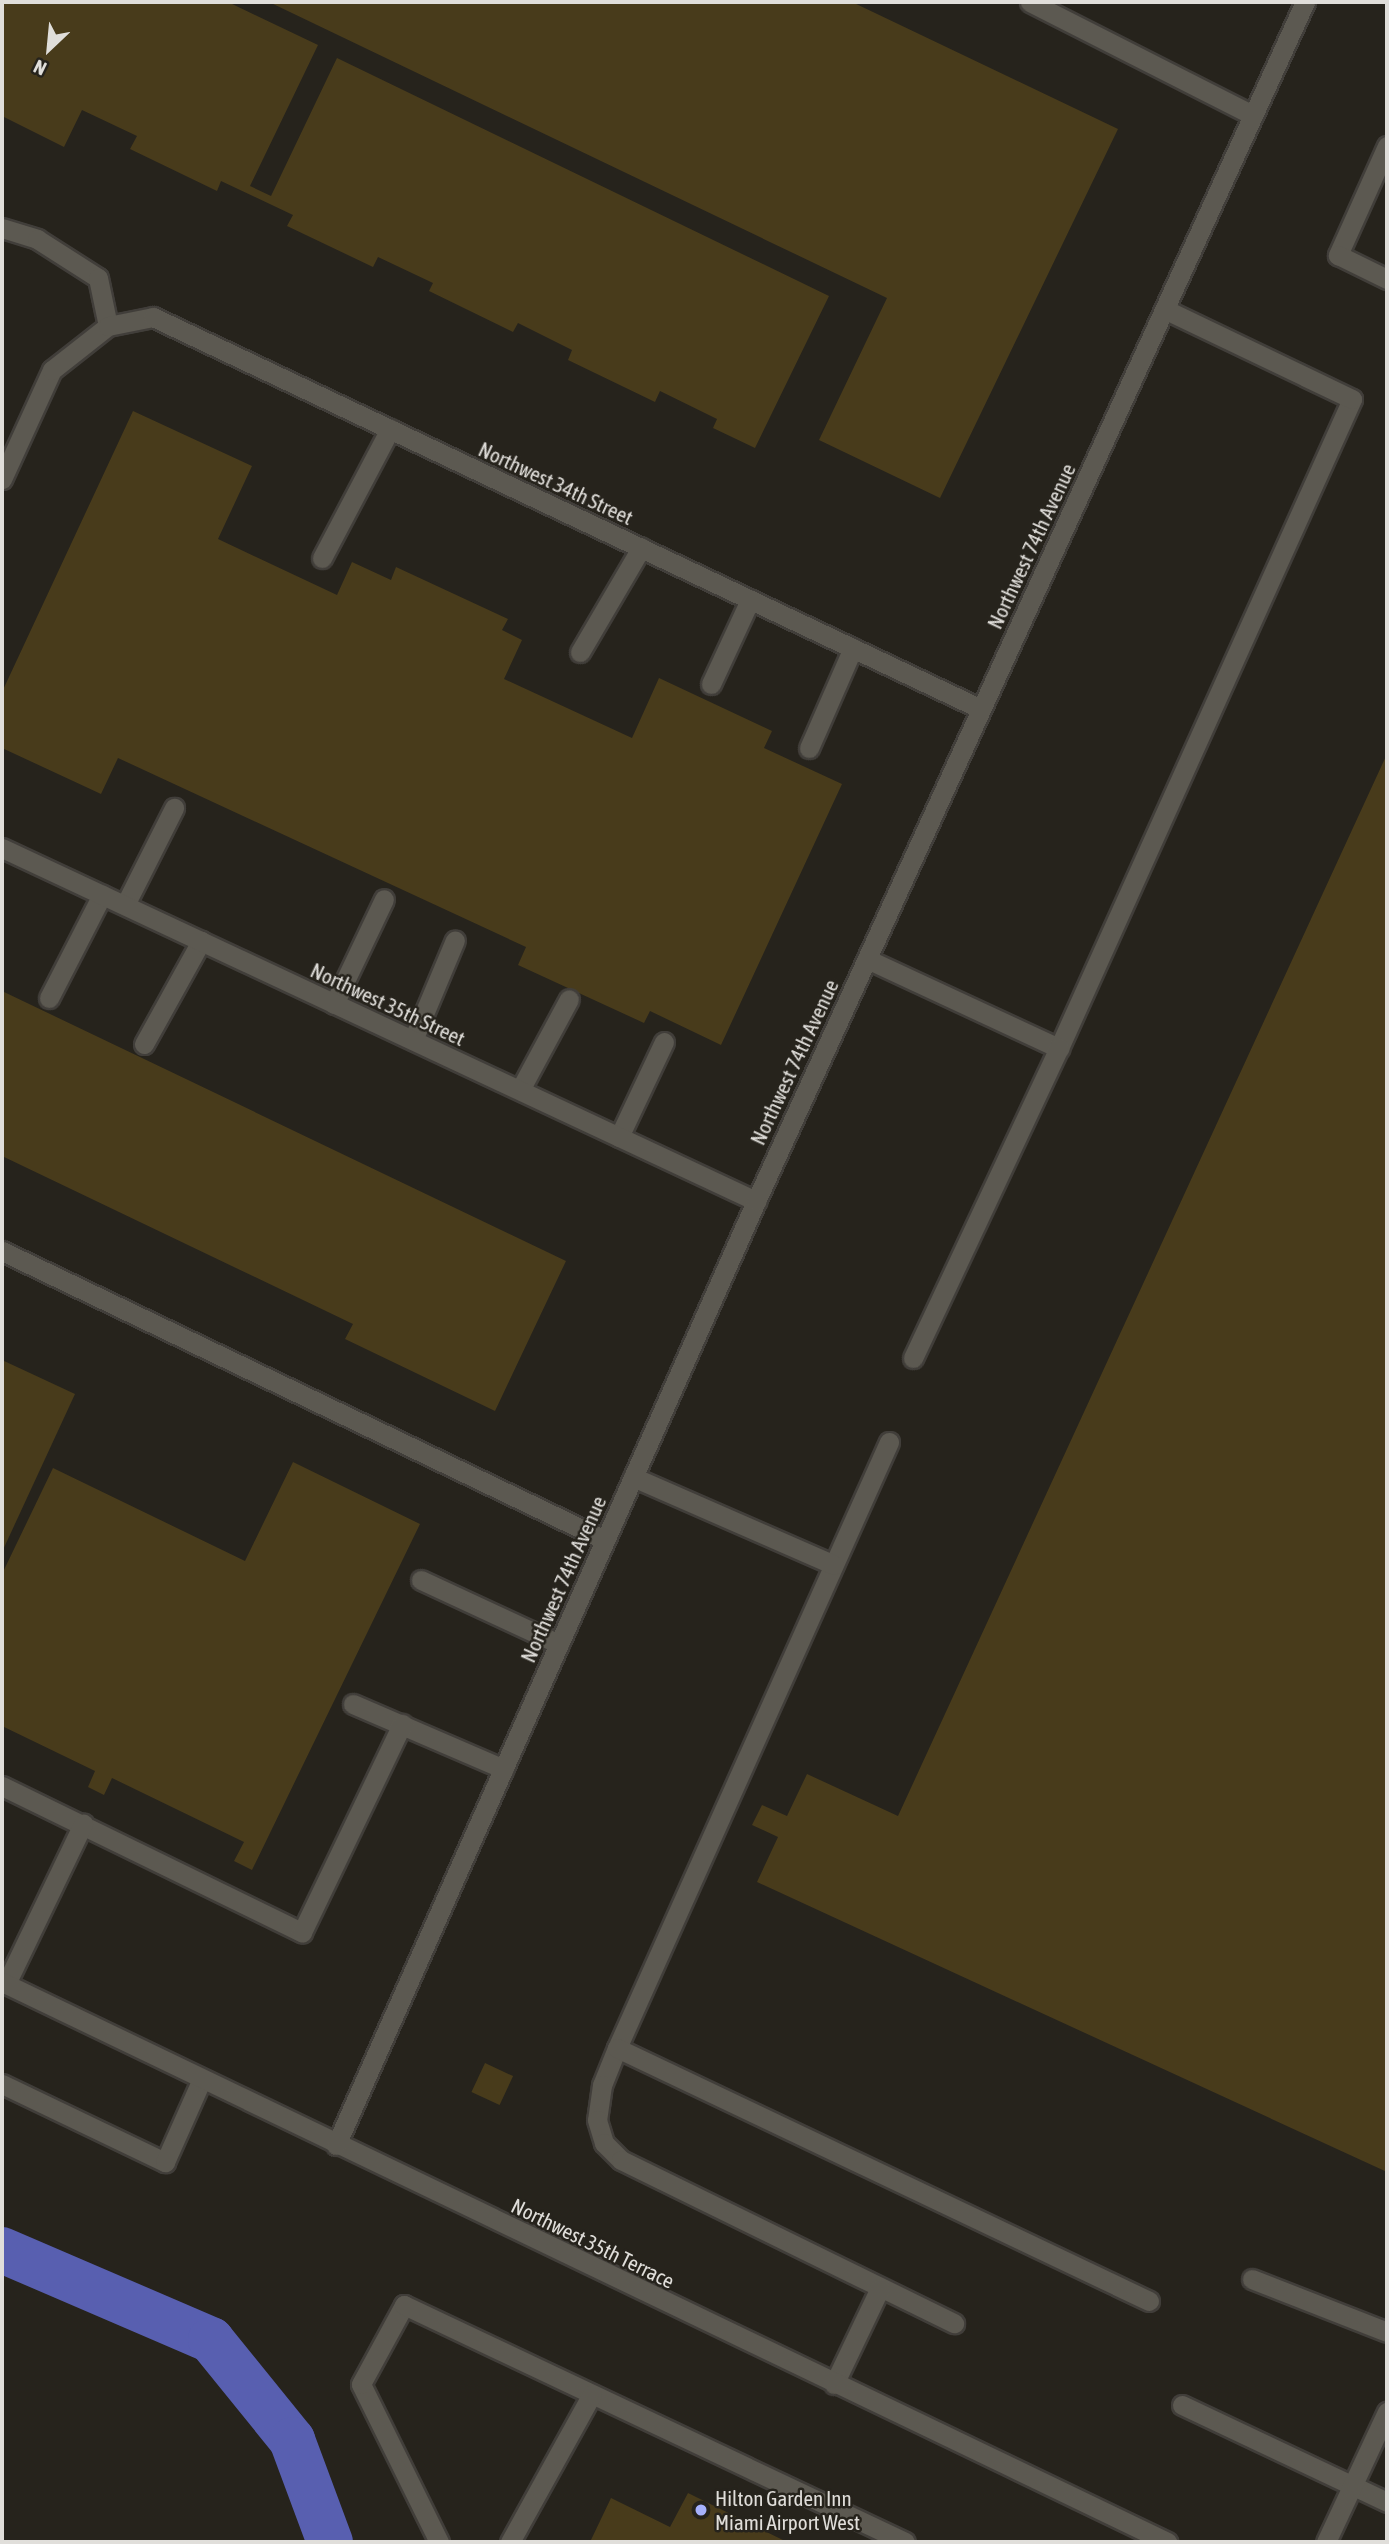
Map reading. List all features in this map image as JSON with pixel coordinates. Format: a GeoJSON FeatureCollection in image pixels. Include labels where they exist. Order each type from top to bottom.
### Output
{"type":"FeatureCollection","features":[{"type":"Feature","properties":{"kind":"street"},"geometry":{"type":"LineString","coordinates":[[1030,2],[1253,115]]}},
{"type":"Feature","properties":{"kind":"street","name":"Northwest 74th Avenue"},"geometry":{"type":"LineString","coordinates":[[336,2145],[756,1200],[1305,2]]}},
{"type":"Feature","properties":{"kind":"street"},"geometry":{"type":"LineString","coordinates":[[1387,146],[1338,254],[1387,279]]}},
{"type":"Feature","properties":{"kind":"street"},"geometry":{"type":"LineString","coordinates":[[2,228],[37,239],[98,278],[108,326],[52,370],[2,479]]}},
{"type":"Feature","properties":{"kind":"street"},"geometry":{"type":"LineString","coordinates":[[913,1359],[1059,1048],[1352,399],[1164,309]]}},
{"type":"Feature","properties":{"kind":"street","name":"Northwest 34th Street"},"geometry":{"type":"LineString","coordinates":[[108,326],[153,317],[981,709]]}},
{"type":"Feature","properties":{"kind":"street"},"geometry":{"type":"LineString","coordinates":[[321,558],[390,429]]}},
{"type":"Feature","properties":{"kind":"street"},"geometry":{"type":"LineString","coordinates":[[580,652],[641,548]]}},
{"type":"Feature","properties":{"kind":"street"},"geometry":{"type":"LineString","coordinates":[[711,684],[750,600]]}},
{"type":"Feature","properties":{"kind":"street"},"geometry":{"type":"LineString","coordinates":[[809,748],[853,648]]}},
{"type":"Feature","properties":{"kind":"street"},"geometry":{"type":"LineString","coordinates":[[125,905],[174,808]]}},
{"type":"Feature","properties":{"kind":"street","name":"Northwest 35th Street"},"geometry":{"type":"LineString","coordinates":[[2,848],[756,1200]]}},
{"type":"Feature","properties":{"kind":"street"},"geometry":{"type":"LineString","coordinates":[[49,999],[102,895]]}},
{"type":"Feature","properties":{"kind":"street"},"geometry":{"type":"LineString","coordinates":[[334,1003],[384,899]]}},
{"type":"Feature","properties":{"kind":"street"},"geometry":{"type":"LineString","coordinates":[[413,1040],[455,940]]}},
{"type":"Feature","properties":{"kind":"street"},"geometry":{"type":"LineString","coordinates":[[144,1044],[201,941]]}},
{"type":"Feature","properties":{"kind":"street"},"geometry":{"type":"LineString","coordinates":[[867,959],[1059,1048]]}},
{"type":"Feature","properties":{"kind":"street"},"geometry":{"type":"LineString","coordinates":[[520,1090],[569,999]]}},
{"type":"Feature","properties":{"kind":"street"},"geometry":{"type":"LineString","coordinates":[[619,1137],[664,1042]]}},
{"type":"Feature","properties":{"kind":"street"},"geometry":{"type":"LineString","coordinates":[[2,1251],[605,1540]]}},
{"type":"Feature","properties":{"kind":"street"},"geometry":{"type":"LineString","coordinates":[[889,1442],[617,2048],[602,2085],[597,2120],[604,2143],[621,2160],[954,2323]]}},
{"type":"Feature","properties":{"kind":"street"},"geometry":{"type":"LineString","coordinates":[[633,1477],[834,1565]]}},
{"type":"Feature","properties":{"kind":"street"},"geometry":{"type":"LineString","coordinates":[[421,1580],[559,1644]]}},
{"type":"Feature","properties":{"kind":"street"},"geometry":{"type":"LineString","coordinates":[[353,1704],[504,1769]]}},
{"type":"Feature","properties":{"kind":"street"},"geometry":{"type":"LineString","coordinates":[[2,1786],[302,1932],[402,1724]]}},
{"type":"Feature","properties":{"kind":"street"},"geometry":{"type":"LineString","coordinates":[[4,1983],[83,1824]]}},
{"type":"Feature","properties":{"kind":"street","name":"Northwest 35th Terrace"},"geometry":{"type":"LineString","coordinates":[[4,1983],[336,2145],[1167,2542]]}},
{"type":"Feature","properties":{"kind":"street"},"geometry":{"type":"LineString","coordinates":[[617,2048],[1149,2301]]}},
{"type":"Feature","properties":{"kind":"street"},"geometry":{"type":"LineString","coordinates":[[2,2084],[165,2162],[202,2079]]}},
{"type":"Feature","properties":{"kind":"street"},"geometry":{"type":"LineString","coordinates":[[1252,2279],[1387,2332]]}},
{"type":"Feature","properties":{"kind":"street"},"geometry":{"type":"LineString","coordinates":[[834,2384],[880,2288]]}},
{"type":"Feature","properties":{"kind":"street"},"geometry":{"type":"LineString","coordinates":[[439,2542],[361,2384],[404,2305],[905,2542]]}},
{"type":"Feature","properties":{"kind":"street"},"geometry":{"type":"LineString","coordinates":[[510,2542],[592,2394]]}},
{"type":"Feature","properties":{"kind":"street"},"geometry":{"type":"LineString","coordinates":[[1182,2405],[1387,2502]]}},
{"type":"Feature","properties":{"kind":"street"},"geometry":{"type":"LineString","coordinates":[[1326,2542],[1387,2412]]}},
{"type":"Feature","properties":{"kind":"building"},"geometry":{"type":"Polygon","coordinates":[[[2,2],[228,2],[318,45],[250,186],[271,196],[337,58],[829,296],[755,448],[713,428],[717,419],[660,391],[655,402],[568,360],[572,350],[518,323],[513,332],[429,291],[433,283],[378,257],[373,267],[287,226],[293,215],[221,181],[217,191],[130,149],[137,136],[82,110],[64,147],[2,116],[2,2]]]}},
{"type":"Feature","properties":{"kind":"building"},"geometry":{"type":"Polygon","coordinates":[[[269,2],[852,2],[1118,129],[940,498],[819,440],[887,298],[269,2]]]}},
{"type":"Feature","properties":{"kind":"building"},"geometry":{"type":"Polygon","coordinates":[[[133,411],[252,466],[218,539],[337,595],[352,562],[391,580],[396,567],[508,619],[502,630],[522,640],[504,679],[632,738],[659,678],[772,731],[764,748],[842,784],[721,1045],[650,1011],[644,1023],[518,965],[526,947],[118,758],[101,794],[2,748],[2,692],[133,411]]]}},
{"type":"Feature","properties":{"kind":"building"},"geometry":{"type":"Polygon","coordinates":[[[1387,754],[1387,2172],[757,1882],[778,1837],[752,1825],[762,1805],[787,1816],[807,1774],[898,1816],[1387,754]]]}},
{"type":"Feature","properties":{"kind":"building"},"geometry":{"type":"Polygon","coordinates":[[[2,991],[566,1261],[495,1411],[345,1339],[353,1324],[2,1156],[2,991]]]}},
{"type":"Feature","properties":{"kind":"building"},"geometry":{"type":"Polygon","coordinates":[[[2,1360],[75,1394],[2,1552],[2,1360]]]}},
{"type":"Feature","properties":{"kind":"building"},"geometry":{"type":"Polygon","coordinates":[[[293,1462],[420,1524],[252,1870],[234,1861],[244,1842],[112,1778],[104,1795],[88,1787],[95,1771],[2,1726],[2,1574],[53,1468],[245,1561],[293,1462]]]}},
{"type":"Feature","properties":{"kind":"building"},"geometry":{"type":"Polygon","coordinates":[[[485,2063],[513,2076],[500,2105],[471,2092],[485,2063]]]}},
{"type":"Feature","properties":{"kind":"building"},"geometry":{"type":"Polygon","coordinates":[[[688,2493],[787,2542],[590,2542],[611,2498],[670,2527],[688,2493]]]}},
{"type":"Feature","properties":{"kind":"waterway"},"geometry":{"type":"LineString","coordinates":[[2,2250],[211,2340],[292,2440],[330,2542]]}},
{"type":"Feature","properties":{"kind":"place","name":"Hilton Garden Inn Miami Airport West"},"geometry":{"type":"Point","coordinates":[701,2510]}}]}
